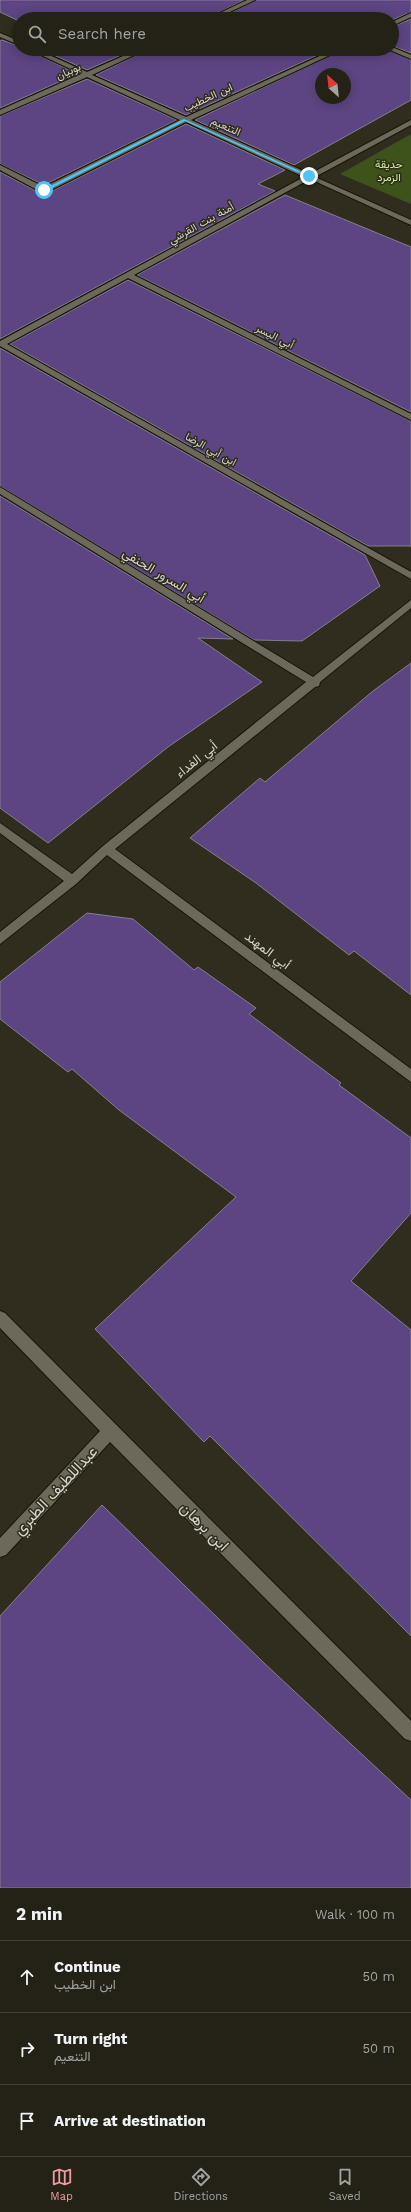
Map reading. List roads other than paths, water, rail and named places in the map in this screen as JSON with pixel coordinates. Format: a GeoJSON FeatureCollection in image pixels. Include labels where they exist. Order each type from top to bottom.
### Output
{"type":"FeatureCollection","features":[{"type":"Feature","properties":{"kind":"street"},"geometry":{"type":"LineString","coordinates":[[225,12],[252,0]]}},
{"type":"Feature","properties":{"kind":"street"},"geometry":{"type":"LineString","coordinates":[[399,21],[411,15]]}},
{"type":"Feature","properties":{"kind":"street"},"geometry":{"type":"LineString","coordinates":[[0,34],[12,40]]}},
{"type":"Feature","properties":{"kind":"street"},"geometry":{"type":"LineString","coordinates":[[399,52],[411,57]]}},
{"type":"Feature","properties":{"kind":"street","name":"التنعيم"},"geometry":{"type":"LineString","coordinates":[[47,56],[411,223]]}},
{"type":"Feature","properties":{"kind":"street","name":"بوبيان"},"geometry":{"type":"LineString","coordinates":[[0,113],[129,56]]}},
{"type":"Feature","properties":{"kind":"street","name":"ابن الخطيب"},"geometry":{"type":"LineString","coordinates":[[0,167],[44,190],[185,120],[325,56]]}},
{"type":"Feature","properties":{"kind":"street","name":"أمنة بنت القرشي"},"geometry":{"type":"LineString","coordinates":[[0,344],[411,122]]}},
{"type":"Feature","properties":{"kind":"street","name":"أبي اليسر"},"geometry":{"type":"LineString","coordinates":[[128,276],[411,417]]}},
{"type":"Feature","properties":{"kind":"street","name":"ابن أبي الرضا"},"geometry":{"type":"LineString","coordinates":[[0,344],[411,576]]}},
{"type":"Feature","properties":{"kind":"street","name":"أبي السرور الحنفي"},"geometry":{"type":"LineString","coordinates":[[0,490],[315,683]]}},
{"type":"Feature","properties":{"kind":"street","name":"أبي الفداء"},"geometry":{"type":"LineString","coordinates":[[0,939],[72,881],[107,849],[315,683],[411,603]]}},
{"type":"Feature","properties":{"kind":"street"},"geometry":{"type":"LineString","coordinates":[[0,827],[72,881]]}},
{"type":"Feature","properties":{"kind":"street","name":"أبي المهند"},"geometry":{"type":"LineString","coordinates":[[107,849],[411,1076]]}},
{"type":"Feature","properties":{"kind":"street","name":"ابن برهان"},"geometry":{"type":"LineString","coordinates":[[0,1318],[110,1431],[411,1733]]}},
{"type":"Feature","properties":{"kind":"street","name":"عبداللطيف الطبري"},"geometry":{"type":"LineString","coordinates":[[0,1549],[110,1431]]}},
{"type":"Feature","properties":{"kind":"park label","name":"حديقة الزمرد"},"geometry":{"type":"Point","coordinates":[389,170]}}]}
